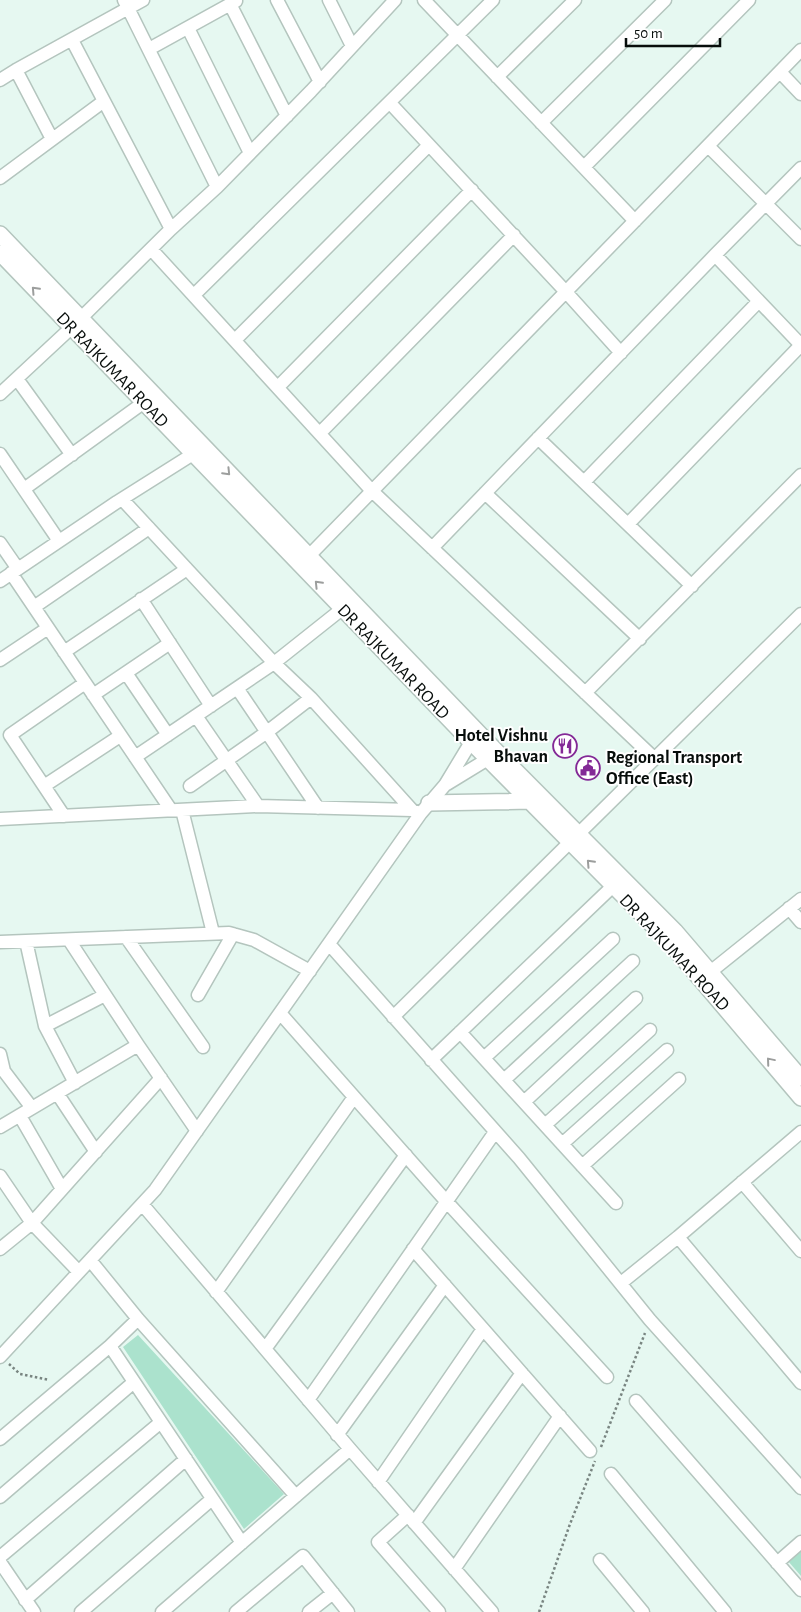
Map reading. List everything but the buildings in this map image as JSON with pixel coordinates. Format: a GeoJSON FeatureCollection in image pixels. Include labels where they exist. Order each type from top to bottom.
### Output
{"type":"FeatureCollection","features":[{"type":"Feature","properties":{"kind":"main road","name":"DR RAJKUMAR ROAD"},"geometry":{"type":"LineString","coordinates":[[0,234],[143,403],[198,451]]}},
{"type":"Feature","properties":{"kind":"main road","name":"DR RAJKUMAR ROAD"},"geometry":{"type":"LineString","coordinates":[[1,255],[76,324],[475,738]]}},
{"type":"Feature","properties":{"kind":"main road","name":"DR RAJKUMAR ROAD"},"geometry":{"type":"LineString","coordinates":[[304,561],[342,609],[475,738],[574,838],[675,932],[706,976],[801,1098]]}},
{"type":"Feature","properties":{"kind":"main road"},"geometry":{"type":"LineString","coordinates":[[421,809],[534,798]]}},
{"type":"Feature","properties":{"kind":"main road","name":"DR RAJKUMAR ROAD"},"geometry":{"type":"LineString","coordinates":[[574,838],[612,887],[706,976],[801,1078]]}},
{"type":"Feature","properties":{"kind":"street"},"geometry":{"type":"LineString","coordinates":[[0,80],[72,40],[127,4],[143,0]]}},
{"type":"Feature","properties":{"kind":"street"},"geometry":{"type":"LineString","coordinates":[[277,0],[320,82]]}},
{"type":"Feature","properties":{"kind":"street"},"geometry":{"type":"LineString","coordinates":[[329,0],[352,46]]}},
{"type":"Feature","properties":{"kind":"street"},"geometry":{"type":"LineString","coordinates":[[424,0],[635,221]]}},
{"type":"Feature","properties":{"kind":"street"},"geometry":{"type":"LineString","coordinates":[[194,295],[493,0]]}},
{"type":"Feature","properties":{"kind":"street"},"geometry":{"type":"LineString","coordinates":[[497,76],[575,0]]}},
{"type":"Feature","properties":{"kind":"street"},"geometry":{"type":"LineString","coordinates":[[541,123],[665,0]]}},
{"type":"Feature","properties":{"kind":"street"},"geometry":{"type":"LineString","coordinates":[[584,167],[749,0]]}},
{"type":"Feature","properties":{"kind":"street"},"geometry":{"type":"LineString","coordinates":[[149,49],[234,2],[287,116]]}},
{"type":"Feature","properties":{"kind":"street"},"geometry":{"type":"LineString","coordinates":[[2,388],[16,379],[76,324],[171,229],[217,187],[320,82],[388,3]]}},
{"type":"Feature","properties":{"kind":"street"},"geometry":{"type":"LineString","coordinates":[[127,4],[217,187]]}},
{"type":"Feature","properties":{"kind":"street"},"geometry":{"type":"LineString","coordinates":[[188,28],[250,153]]}},
{"type":"Feature","properties":{"kind":"street"},"geometry":{"type":"LineString","coordinates":[[72,40],[171,229]]}},
{"type":"Feature","properties":{"kind":"street"},"geometry":{"type":"LineString","coordinates":[[304,561],[801,50]]}},
{"type":"Feature","properties":{"kind":"street"},"geometry":{"type":"LineString","coordinates":[[16,70],[52,139]]}},
{"type":"Feature","properties":{"kind":"street"},"geometry":{"type":"LineString","coordinates":[[780,72],[801,94]]}},
{"type":"Feature","properties":{"kind":"street"},"geometry":{"type":"LineString","coordinates":[[0,178],[104,101]]}},
{"type":"Feature","properties":{"kind":"street"},"geometry":{"type":"LineString","coordinates":[[390,102],[621,353]]}},
{"type":"Feature","properties":{"kind":"street"},"geometry":{"type":"LineString","coordinates":[[235,340],[429,145]]}},
{"type":"Feature","properties":{"kind":"street"},"geometry":{"type":"LineString","coordinates":[[708,146],[801,239]]}},
{"type":"Feature","properties":{"kind":"street"},"geometry":{"type":"LineString","coordinates":[[432,548],[715,254],[801,168]]}},
{"type":"Feature","properties":{"kind":"street"},"geometry":{"type":"LineString","coordinates":[[278,387],[472,190]]}},
{"type":"Feature","properties":{"kind":"street"},"geometry":{"type":"LineString","coordinates":[[320,433],[514,236]]}},
{"type":"Feature","properties":{"kind":"street"},"geometry":{"type":"LineString","coordinates":[[151,249],[372,491],[654,758]]}},
{"type":"Feature","properties":{"kind":"street"},"geometry":{"type":"LineString","coordinates":[[628,524],[801,345],[715,254]]}},
{"type":"Feature","properties":{"kind":"street"},"geometry":{"type":"LineString","coordinates":[[584,482],[759,301]]}},
{"type":"Feature","properties":{"kind":"street"},"geometry":{"type":"LineString","coordinates":[[16,379],[72,455]]}},
{"type":"Feature","properties":{"kind":"street"},"geometry":{"type":"LineString","coordinates":[[24,489],[143,403]]}},
{"type":"Feature","properties":{"kind":"street"},"geometry":{"type":"LineString","coordinates":[[538,438],[692,586]]}},
{"type":"Feature","properties":{"kind":"street"},"geometry":{"type":"LineString","coordinates":[[0,581],[122,499],[198,451]]}},
{"type":"Feature","properties":{"kind":"street"},"geometry":{"type":"LineString","coordinates":[[1,458],[59,541]]}},
{"type":"Feature","properties":{"kind":"street"},"geometry":{"type":"LineString","coordinates":[[585,693],[801,475]]}},
{"type":"Feature","properties":{"kind":"street"},"geometry":{"type":"LineString","coordinates":[[485,492],[640,639]]}},
{"type":"Feature","properties":{"kind":"street"},"geometry":{"type":"LineString","coordinates":[[122,499],[274,663],[421,809]]}},
{"type":"Feature","properties":{"kind":"street"},"geometry":{"type":"LineString","coordinates":[[34,606],[149,528]]}},
{"type":"Feature","properties":{"kind":"street"},"geometry":{"type":"LineString","coordinates":[[0,543],[48,628],[120,736],[177,810],[214,933]]}},
{"type":"Feature","properties":{"kind":"street"},"geometry":{"type":"LineString","coordinates":[[64,652],[187,569]]}},
{"type":"Feature","properties":{"kind":"street"},"geometry":{"type":"LineString","coordinates":[[141,599],[211,706]]}},
{"type":"Feature","properties":{"kind":"street"},"geometry":{"type":"LineString","coordinates":[[135,757],[274,663],[342,609]]}},
{"type":"Feature","properties":{"kind":"street"},"geometry":{"type":"LineString","coordinates":[[393,1017],[801,614]]}},
{"type":"Feature","properties":{"kind":"street"},"geometry":{"type":"LineString","coordinates":[[0,660],[48,628]]}},
{"type":"Feature","properties":{"kind":"street"},"geometry":{"type":"LineString","coordinates":[[93,695],[170,643]]}},
{"type":"Feature","properties":{"kind":"street"},"geometry":{"type":"LineString","coordinates":[[126,673],[168,735]]}},
{"type":"Feature","properties":{"kind":"street"},"geometry":{"type":"LineString","coordinates":[[64,816],[10,735],[85,683]]}},
{"type":"Feature","properties":{"kind":"street"},"geometry":{"type":"LineString","coordinates":[[237,688],[318,808]]}},
{"type":"Feature","properties":{"kind":"street"},"geometry":{"type":"LineString","coordinates":[[190,786],[267,732],[311,698]]}},
{"type":"Feature","properties":{"kind":"street"},"geometry":{"type":"LineString","coordinates":[[196,716],[258,806]]}},
{"type":"Feature","properties":{"kind":"street"},"geometry":{"type":"LineString","coordinates":[[44,786],[120,736]]}},
{"type":"Feature","properties":{"kind":"street"},"geometry":{"type":"LineString","coordinates":[[0,1357],[155,1190],[310,971],[421,809],[445,785],[475,738]]}},
{"type":"Feature","properties":{"kind":"street"},"geometry":{"type":"LineString","coordinates":[[445,785],[493,756]]}},
{"type":"Feature","properties":{"kind":"street"},"geometry":{"type":"LineString","coordinates":[[0,819],[258,806],[421,809]]}},
{"type":"Feature","properties":{"kind":"street"},"geometry":{"type":"LineString","coordinates":[[431,1060],[612,887]]}},
{"type":"Feature","properties":{"kind":"street"},"geometry":{"type":"LineString","coordinates":[[706,976],[801,898]]}},
{"type":"Feature","properties":{"kind":"street"},"geometry":{"type":"LineString","coordinates":[[789,908],[801,922]]}},
{"type":"Feature","properties":{"kind":"street"},"geometry":{"type":"LineString","coordinates":[[0,942],[214,933],[233,934],[254,940],[310,971]]}},
{"type":"Feature","properties":{"kind":"street"},"geometry":{"type":"LineString","coordinates":[[198,995],[233,934]]}},
{"type":"Feature","properties":{"kind":"street"},"geometry":{"type":"LineString","coordinates":[[126,937],[203,1047]]}},
{"type":"Feature","properties":{"kind":"street"},"geometry":{"type":"LineString","coordinates":[[484,1058],[613,939]]}},
{"type":"Feature","properties":{"kind":"street"},"geometry":{"type":"LineString","coordinates":[[69,940],[197,1131]]}},
{"type":"Feature","properties":{"kind":"street"},"geometry":{"type":"LineString","coordinates":[[26,941],[45,1026],[75,1083]]}},
{"type":"Feature","properties":{"kind":"street"},"geometry":{"type":"LineString","coordinates":[[328,944],[495,1132],[650,1320],[801,1488]]}},
{"type":"Feature","properties":{"kind":"street"},"geometry":{"type":"LineString","coordinates":[[504,1080],[632,961]]}},
{"type":"Feature","properties":{"kind":"street"},"geometry":{"type":"LineString","coordinates":[[45,1026],[105,995]]}},
{"type":"Feature","properties":{"kind":"street"},"geometry":{"type":"LineString","coordinates":[[524,1102],[636,998]]}},
{"type":"Feature","properties":{"kind":"street"},"geometry":{"type":"LineString","coordinates":[[280,1013],[446,1201],[607,1377]]}},
{"type":"Feature","properties":{"kind":"street"},"geometry":{"type":"LineString","coordinates":[[545,1125],[650,1030]]}},
{"type":"Feature","properties":{"kind":"street"},"geometry":{"type":"LineString","coordinates":[[460,1032],[616,1203]]}},
{"type":"Feature","properties":{"kind":"street"},"geometry":{"type":"LineString","coordinates":[[0,1127],[138,1045]]}},
{"type":"Feature","properties":{"kind":"street"},"geometry":{"type":"LineString","coordinates":[[562,1144],[667,1050]]}},
{"type":"Feature","properties":{"kind":"street"},"geometry":{"type":"LineString","coordinates":[[0,1054],[4,1077],[32,1108]]}},
{"type":"Feature","properties":{"kind":"street"},"geometry":{"type":"LineString","coordinates":[[0,1249],[32,1223],[161,1078]]}},
{"type":"Feature","properties":{"kind":"street"},"geometry":{"type":"LineString","coordinates":[[582,1166],[680,1079]]}},
{"type":"Feature","properties":{"kind":"street"},"geometry":{"type":"LineString","coordinates":[[57,1093],[96,1152]]}},
{"type":"Feature","properties":{"kind":"street"},"geometry":{"type":"LineString","coordinates":[[216,1292],[354,1097]]}},
{"type":"Feature","properties":{"kind":"street"},"geometry":{"type":"LineString","coordinates":[[20,1116],[62,1189]]}},
{"type":"Feature","properties":{"kind":"street"},"geometry":{"type":"LineString","coordinates":[[308,1400],[495,1132]]}},
{"type":"Feature","properties":{"kind":"street"},"geometry":{"type":"LineString","coordinates":[[621,1283],[801,1132]]}},
{"type":"Feature","properties":{"kind":"street"},"geometry":{"type":"LineString","coordinates":[[264,1349],[406,1155]]}},
{"type":"Feature","properties":{"kind":"street"},"geometry":{"type":"LineString","coordinates":[[0,1176],[32,1223],[79,1272]]}},
{"type":"Feature","properties":{"kind":"street"},"geometry":{"type":"LineString","coordinates":[[742,1182],[801,1251]]}},
{"type":"Feature","properties":{"kind":"street"},"geometry":{"type":"LineString","coordinates":[[142,1204],[378,1482],[492,1612]]}},
{"type":"Feature","properties":{"kind":"street"},"geometry":{"type":"LineString","coordinates":[[678,1237],[801,1383]]}},
{"type":"Feature","properties":{"kind":"street"},"geometry":{"type":"LineString","coordinates":[[413,1249],[595,1455]]}},
{"type":"Feature","properties":{"kind":"street"},"geometry":{"type":"LineString","coordinates":[[90,1260],[138,1319],[296,1496]]}},
{"type":"Feature","properties":{"kind":"street"},"geometry":{"type":"LineString","coordinates":[[338,1434],[445,1285]]}},
{"type":"Feature","properties":{"kind":"street"},"geometry":{"type":"LineString","coordinates":[[0,1439],[110,1346],[138,1319]]}},
{"type":"Feature","properties":{"kind":"street"},"geometry":{"type":"LineString","coordinates":[[378,1482],[483,1329]]}},
{"type":"Feature","properties":{"kind":"street"},"geometry":{"type":"LineString","coordinates":[[110,1346],[242,1543]]}},
{"type":"Feature","properties":{"kind":"street"},"geometry":{"type":"LineString","coordinates":[[439,1612],[378,1542],[411,1519],[522,1373]]}},
{"type":"Feature","properties":{"kind":"street"},"geometry":{"type":"LineString","coordinates":[[0,1498],[134,1382]]}},
{"type":"Feature","properties":{"kind":"street"},"geometry":{"type":"LineString","coordinates":[[636,1400],[801,1590]]}},
{"type":"Feature","properties":{"kind":"street"},"geometry":{"type":"LineString","coordinates":[[454,1569],[560,1416]]}},
{"type":"Feature","properties":{"kind":"street"},"geometry":{"type":"LineString","coordinates":[[0,1558],[161,1422]]}},
{"type":"Feature","properties":{"kind":"street"},"geometry":{"type":"LineString","coordinates":[[162,1612],[350,1449]]}},
{"type":"Feature","properties":{"kind":"street"},"geometry":{"type":"LineString","coordinates":[[25,1600],[186,1460]]}},
{"type":"Feature","properties":{"kind":"street"},"geometry":{"type":"LineString","coordinates":[[611,1474],[725,1612]]}},
{"type":"Feature","properties":{"kind":"street"},"geometry":{"type":"LineString","coordinates":[[81,1612],[212,1499]]}},
{"type":"Feature","properties":{"kind":"street"},"geometry":{"type":"LineString","coordinates":[[777,1563],[801,1542]]}},
{"type":"Feature","properties":{"kind":"street"},"geometry":{"type":"LineString","coordinates":[[236,1612],[303,1556],[348,1612]]}},
{"type":"Feature","properties":{"kind":"street"},"geometry":{"type":"LineString","coordinates":[[600,1560],[643,1612]]}},
{"type":"Feature","properties":{"kind":"street"},"geometry":{"type":"LineString","coordinates":[[0,1562],[34,1612]]}},
{"type":"Feature","properties":{"kind":"street"},"geometry":{"type":"LineString","coordinates":[[308,1612],[333,1593]]}},
{"type":"Feature","properties":{"kind":"path"},"geometry":{"type":"LineString","coordinates":[[540,1612],[595,1455],[650,1320]]}},
{"type":"Feature","properties":{"kind":"path"},"geometry":{"type":"LineString","coordinates":[[0,1357],[20,1374],[66,1383]]}},
{"type":"Feature","properties":{"kind":"green space"},"geometry":{"type":"Polygon","coordinates":[[[138,1335],[284,1494],[244,1529],[123,1347],[138,1335]]]}},
{"type":"Feature","properties":{"kind":"green space"},"geometry":{"type":"Polygon","coordinates":[[[801,1550],[801,1576],[788,1561],[801,1550]]]}},
{"type":"Feature","properties":{"kind":"place","name":"Hotel Vishnu Bhavan"},"geometry":{"type":"Point","coordinates":[565,746]}},
{"type":"Feature","properties":{"kind":"place","name":"Regional Transport Office (East)"},"geometry":{"type":"Point","coordinates":[588,768]}}]}
